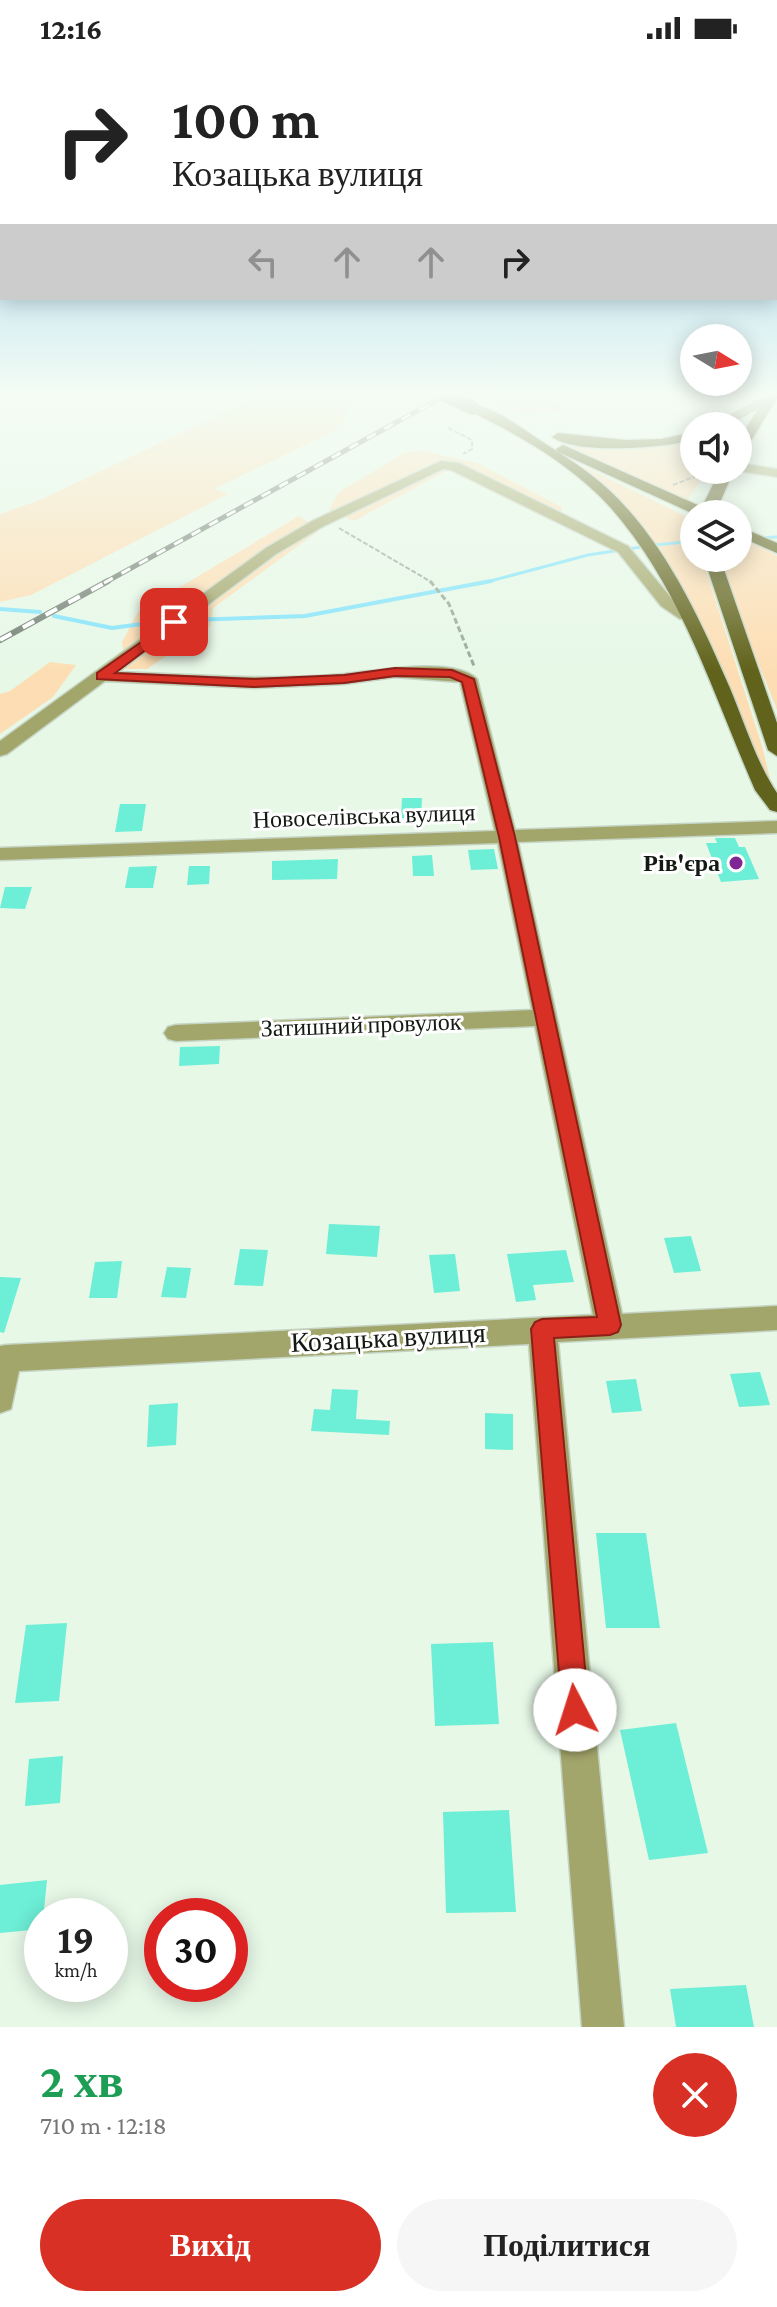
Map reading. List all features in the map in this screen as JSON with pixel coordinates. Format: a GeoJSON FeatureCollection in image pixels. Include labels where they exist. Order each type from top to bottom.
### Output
{"type":"FeatureCollection","features":[{"type":"Feature","properties":{"kind":"main road"},"geometry":{"type":"LineString","coordinates":[[594,487],[612,500],[654,555],[686,616],[765,790],[777,806]]}},
{"type":"Feature","properties":{"kind":"main road"},"geometry":{"type":"LineString","coordinates":[[648,487],[680,500]]}},
{"type":"Feature","properties":{"kind":"main road"},"geometry":{"type":"LineString","coordinates":[[752,536],[777,549]]}},
{"type":"Feature","properties":{"kind":"main road"},"geometry":{"type":"LineString","coordinates":[[717,572],[770,715],[777,750]]}},
{"type":"Feature","properties":{"kind":"street"},"geometry":{"type":"LineString","coordinates":[[0,750],[271,551],[317,524],[395,487]]}},
{"type":"Feature","properties":{"kind":"street"},"geometry":{"type":"LineString","coordinates":[[497,487],[623,549],[667,603],[686,616]]}},
{"type":"Feature","properties":{"kind":"street"},"geometry":{"type":"LineString","coordinates":[[102,676],[254,683],[344,679],[395,672],[452,674],[468,679],[507,837],[610,1325]]}},
{"type":"Feature","properties":{"kind":"street","name":"Новоселівська вулиця"},"geometry":{"type":"LineString","coordinates":[[0,854],[777,827]]}},
{"type":"Feature","properties":{"kind":"street","name":"Затишний провулок"},"geometry":{"type":"LineString","coordinates":[[176,1033],[545,1018]]}},
{"type":"Feature","properties":{"kind":"street","name":"Козацька вулиця"},"geometry":{"type":"LineString","coordinates":[[3,1358],[777,1318]]}},
{"type":"Feature","properties":{"kind":"street"},"geometry":{"type":"LineString","coordinates":[[542,1329],[603,2027]]}},
{"type":"Feature","properties":{"kind":"street"},"geometry":{"type":"LineString","coordinates":[[0,1399],[3,1358]]}},
{"type":"Feature","properties":{"kind":"path"},"geometry":{"type":"LineString","coordinates":[[657,491],[668,487]]}},
{"type":"Feature","properties":{"kind":"path"},"geometry":{"type":"LineString","coordinates":[[317,524],[341,528],[435,584],[449,604],[474,668],[468,679]]}},
{"type":"Feature","properties":{"kind":"shaded area"},"geometry":{"type":"Polygon","coordinates":[[[67,487],[218,487],[214,489],[228,494],[31,595],[0,602],[0,514],[67,487]]]}},
{"type":"Feature","properties":{"kind":"shaded area"},"geometry":{"type":"Polygon","coordinates":[[[348,487],[417,487],[354,521],[329,510],[338,493],[348,487]]]}},
{"type":"Feature","properties":{"kind":"shaded area"},"geometry":{"type":"Polygon","coordinates":[[[482,487],[523,487],[563,508],[551,521],[482,487]]]}},
{"type":"Feature","properties":{"kind":"shaded area"},"geometry":{"type":"Polygon","coordinates":[[[596,487],[626,487],[680,514],[680,572],[706,572],[762,746],[775,798],[668,566],[596,487]]]}},
{"type":"Feature","properties":{"kind":"shaded area"},"geometry":{"type":"Polygon","coordinates":[[[652,487],[696,487],[687,500],[680,501],[652,487]]]}},
{"type":"Feature","properties":{"kind":"shaded area"},"geometry":{"type":"Polygon","coordinates":[[[299,516],[320,530],[213,608],[210,626],[147,669],[126,669],[122,642],[138,612],[299,516]]]}},
{"type":"Feature","properties":{"kind":"shaded area"},"geometry":{"type":"Polygon","coordinates":[[[752,541],[777,556],[777,710],[724,572],[752,572],[752,541]]]}},
{"type":"Feature","properties":{"kind":"shaded area"},"geometry":{"type":"Polygon","coordinates":[[[50,662],[76,665],[53,697],[0,734],[0,694],[10,691],[50,662]]]}},
{"type":"Feature","properties":{"kind":"building"},"geometry":{"type":"Polygon","coordinates":[[[402,798],[422,798],[421,818],[401,818],[402,798]]]}},
{"type":"Feature","properties":{"kind":"building"},"geometry":{"type":"Polygon","coordinates":[[[120,804],[146,804],[142,831],[115,832],[120,804]]]}},
{"type":"Feature","properties":{"kind":"building","name":"Рів'єра"},"geometry":{"type":"Polygon","coordinates":[[[715,838],[735,838],[739,847],[745,847],[759,879],[721,882],[706,843],[717,843],[715,838]]]}},
{"type":"Feature","properties":{"kind":"building"},"geometry":{"type":"Polygon","coordinates":[[[494,849],[498,869],[471,870],[468,850],[494,849]]]}},
{"type":"Feature","properties":{"kind":"building"},"geometry":{"type":"Polygon","coordinates":[[[432,855],[434,876],[413,876],[412,856],[432,855]]]}},
{"type":"Feature","properties":{"kind":"building"},"geometry":{"type":"Polygon","coordinates":[[[338,859],[337,879],[272,880],[272,861],[338,859]]]}},
{"type":"Feature","properties":{"kind":"building"},"geometry":{"type":"Polygon","coordinates":[[[157,866],[153,888],[125,888],[129,867],[157,866]]]}},
{"type":"Feature","properties":{"kind":"building"},"geometry":{"type":"Polygon","coordinates":[[[189,866],[210,866],[209,884],[187,885],[189,866]]]}},
{"type":"Feature","properties":{"kind":"building"},"geometry":{"type":"Polygon","coordinates":[[[5,887],[32,887],[25,909],[0,908],[5,887]]]}},
{"type":"Feature","properties":{"kind":"building"},"geometry":{"type":"Polygon","coordinates":[[[220,1046],[219,1064],[179,1066],[180,1047],[220,1046]]]}},
{"type":"Feature","properties":{"kind":"building"},"geometry":{"type":"Polygon","coordinates":[[[329,1224],[380,1226],[377,1257],[326,1254],[329,1224]]]}},
{"type":"Feature","properties":{"kind":"building"},"geometry":{"type":"Polygon","coordinates":[[[691,1236],[701,1271],[674,1273],[664,1238],[691,1236]]]}},
{"type":"Feature","properties":{"kind":"building"},"geometry":{"type":"Polygon","coordinates":[[[240,1249],[268,1250],[263,1286],[234,1285],[240,1249]]]}},
{"type":"Feature","properties":{"kind":"building"},"geometry":{"type":"Polygon","coordinates":[[[566,1250],[574,1282],[533,1285],[536,1300],[516,1302],[507,1254],[566,1250]]]}},
{"type":"Feature","properties":{"kind":"building"},"geometry":{"type":"Polygon","coordinates":[[[455,1254],[460,1291],[434,1293],[429,1255],[455,1254]]]}},
{"type":"Feature","properties":{"kind":"building"},"geometry":{"type":"Polygon","coordinates":[[[122,1261],[117,1298],[89,1298],[95,1262],[122,1261]]]}},
{"type":"Feature","properties":{"kind":"building"},"geometry":{"type":"Polygon","coordinates":[[[167,1267],[191,1268],[186,1298],[161,1297],[167,1267]]]}},
{"type":"Feature","properties":{"kind":"building"},"geometry":{"type":"Polygon","coordinates":[[[0,1277],[21,1278],[4,1333],[0,1332],[0,1277]]]}},
{"type":"Feature","properties":{"kind":"building"},"geometry":{"type":"Polygon","coordinates":[[[760,1372],[770,1405],[739,1407],[730,1374],[760,1372]]]}},
{"type":"Feature","properties":{"kind":"building"},"geometry":{"type":"Polygon","coordinates":[[[636,1379],[642,1411],[612,1413],[606,1381],[636,1379]]]}},
{"type":"Feature","properties":{"kind":"building"},"geometry":{"type":"Polygon","coordinates":[[[332,1389],[358,1390],[356,1419],[390,1421],[389,1435],[311,1431],[314,1409],[330,1410],[332,1389]]]}},
{"type":"Feature","properties":{"kind":"building"},"geometry":{"type":"Polygon","coordinates":[[[178,1403],[176,1445],[147,1447],[149,1405],[178,1403]]]}},
{"type":"Feature","properties":{"kind":"building"},"geometry":{"type":"Polygon","coordinates":[[[485,1413],[513,1414],[513,1450],[485,1449],[485,1413]]]}},
{"type":"Feature","properties":{"kind":"building"},"geometry":{"type":"Polygon","coordinates":[[[596,1533],[646,1533],[660,1628],[606,1628],[596,1533]]]}},
{"type":"Feature","properties":{"kind":"building"},"geometry":{"type":"Polygon","coordinates":[[[67,1623],[59,1701],[15,1703],[26,1625],[67,1623]]]}},
{"type":"Feature","properties":{"kind":"building"},"geometry":{"type":"Polygon","coordinates":[[[493,1642],[499,1724],[435,1726],[431,1644],[493,1642]]]}},
{"type":"Feature","properties":{"kind":"building"},"geometry":{"type":"Polygon","coordinates":[[[676,1723],[708,1853],[649,1860],[620,1730],[676,1723]]]}},
{"type":"Feature","properties":{"kind":"building"},"geometry":{"type":"Polygon","coordinates":[[[63,1756],[60,1803],[25,1806],[29,1759],[63,1756]]]}},
{"type":"Feature","properties":{"kind":"building"},"geometry":{"type":"Polygon","coordinates":[[[509,1810],[516,1912],[446,1913],[443,1812],[509,1810]]]}},
{"type":"Feature","properties":{"kind":"building"},"geometry":{"type":"Polygon","coordinates":[[[47,1880],[45,1898],[24,1898],[24,1931],[0,1933],[0,1885],[47,1880]]]}},
{"type":"Feature","properties":{"kind":"building"},"geometry":{"type":"Polygon","coordinates":[[[746,1985],[754,2027],[676,2027],[670,1989],[746,1985]]]}},
{"type":"Feature","properties":{"kind":"waterway"},"geometry":{"type":"LineString","coordinates":[[752,538],[777,537]]}},
{"type":"Feature","properties":{"kind":"waterway"},"geometry":{"type":"LineString","coordinates":[[655,545],[680,542]]}},
{"type":"Feature","properties":{"kind":"waterway"},"geometry":{"type":"LineString","coordinates":[[489,581],[588,555],[641,547]]}},
{"type":"Feature","properties":{"kind":"waterway"},"geometry":{"type":"LineString","coordinates":[[189,620],[305,616],[489,581]]}},
{"type":"Feature","properties":{"kind":"waterway"},"geometry":{"type":"LineString","coordinates":[[483,583],[489,581]]}},
{"type":"Feature","properties":{"kind":"waterway"},"geometry":{"type":"LineString","coordinates":[[0,609],[40,612]]}},
{"type":"Feature","properties":{"kind":"waterway"},"geometry":{"type":"LineString","coordinates":[[54,616],[112,628],[164,621]]}},
{"type":"Feature","properties":{"kind":"railway"},"geometry":{"type":"LineString","coordinates":[[104,583],[279,487]]}},
{"type":"Feature","properties":{"kind":"railway"},"geometry":{"type":"LineString","coordinates":[[0,640],[108,581]]}},
{"type":"Feature","properties":{"kind":"place","name":"Рів'єра"},"geometry":{"type":"Point","coordinates":[736,863]}},
{"type":"Feature","properties":{"kind":"route"},"geometry":{"type":"LineString","coordinates":[[174,622],[102,676],[254,683],[344,679],[395,672],[452,674],[468,679],[507,837],[610,1325],[542,1329],[575,1710]]}}]}
